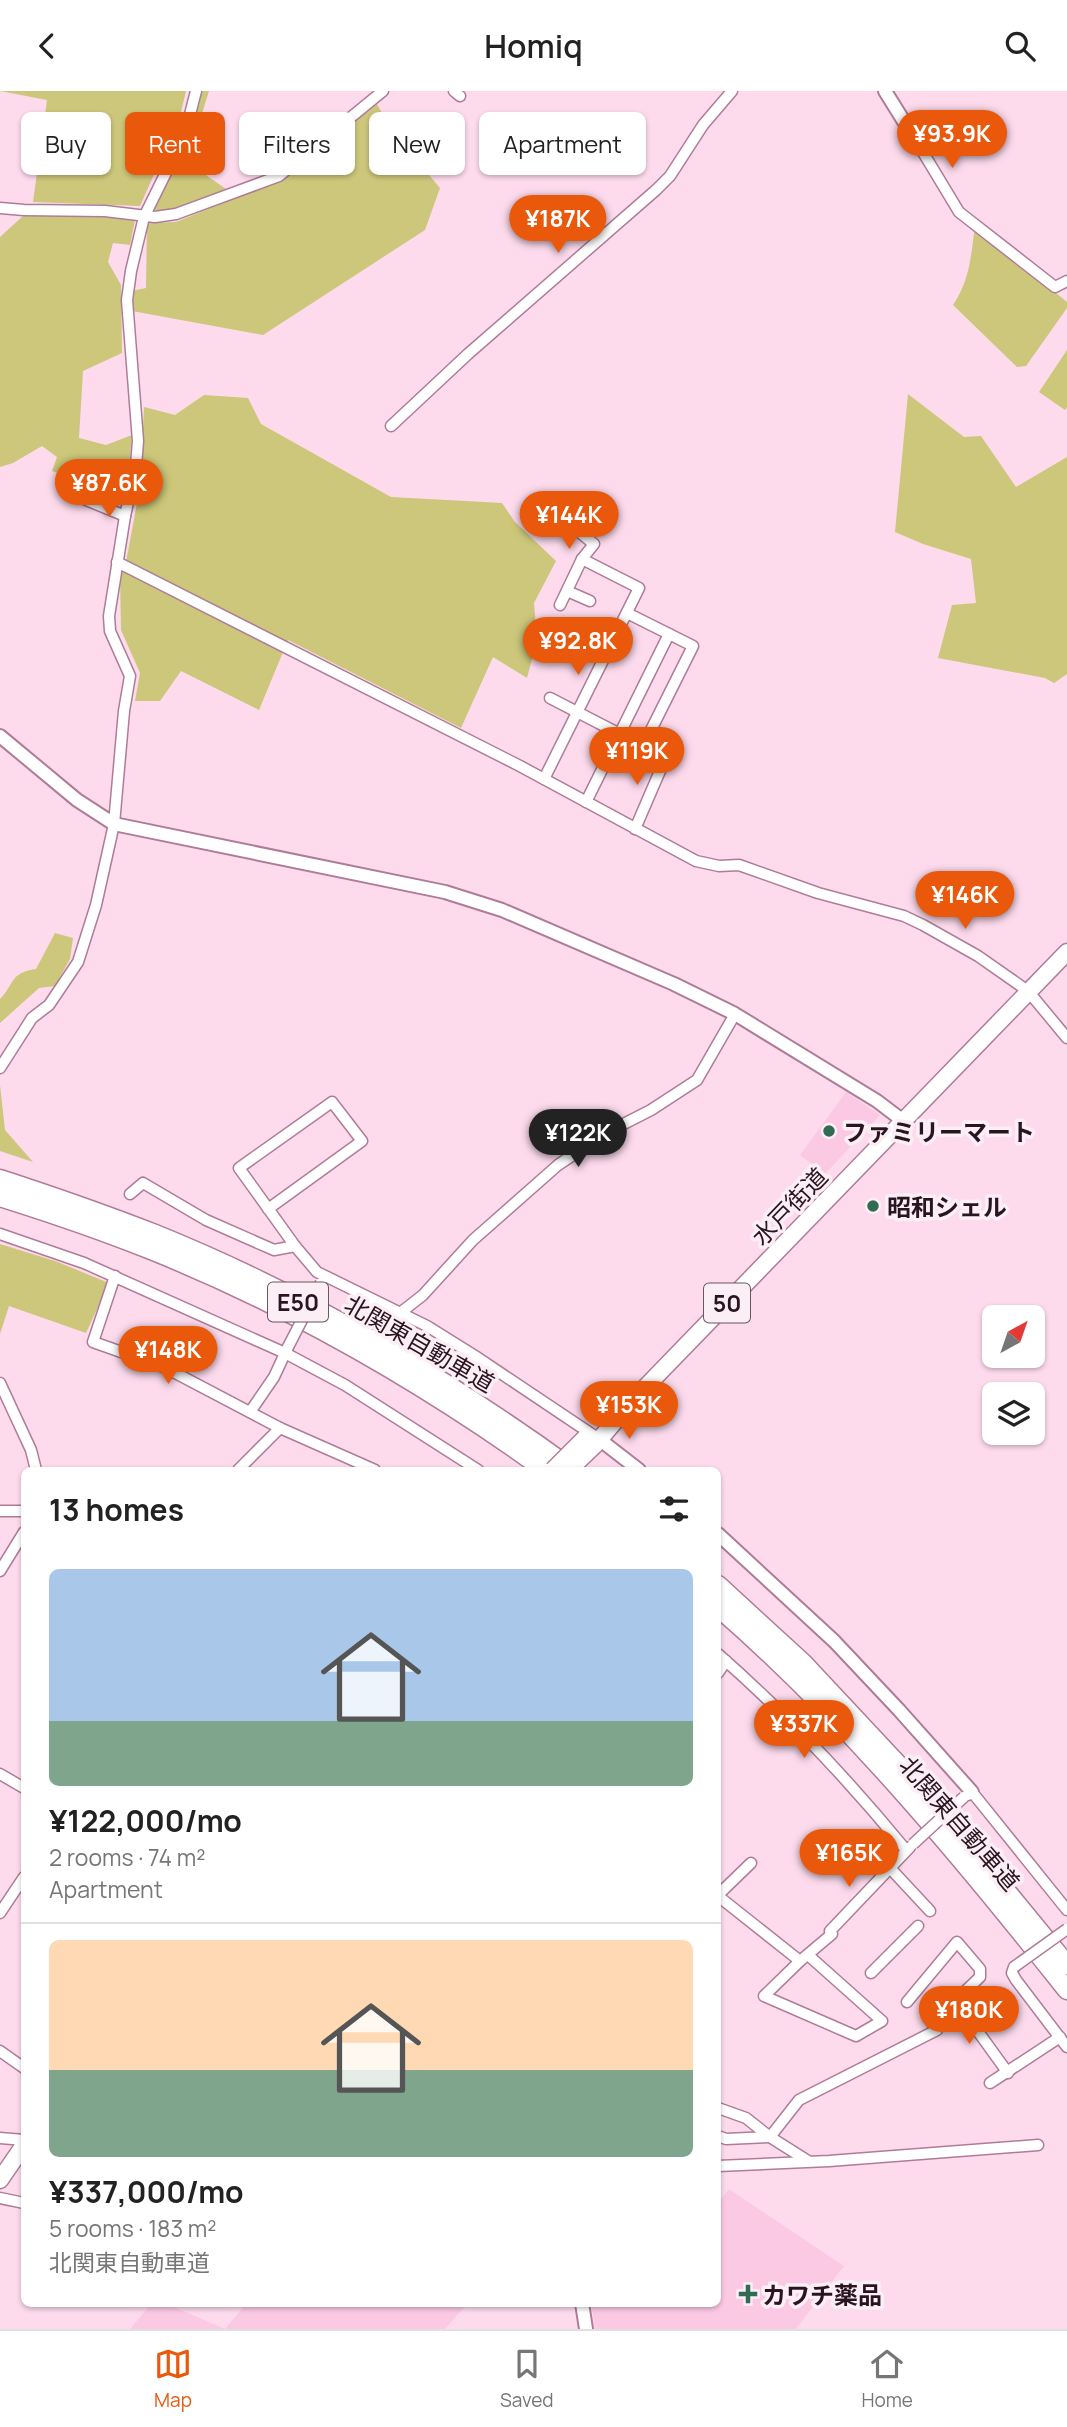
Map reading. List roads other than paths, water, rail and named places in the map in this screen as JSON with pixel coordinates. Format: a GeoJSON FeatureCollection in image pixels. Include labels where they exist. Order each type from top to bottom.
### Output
{"type":"FeatureCollection","features":[{"type":"Feature","properties":{"kind":"highway","name":"北関東自動車道"},"geometry":{"type":"LineString","coordinates":[[0,1179],[157,1235],[288,1296],[442,1382],[530,1438],[567,1467]]}},
{"type":"Feature","properties":{"kind":"highway","name":"北関東自動車道"},"geometry":{"type":"LineString","coordinates":[[0,1197],[152,1251],[281,1310],[433,1395],[541,1467]]}},
{"type":"Feature","properties":{"kind":"highway","name":"北関東自動車道"},"geometry":{"type":"LineString","coordinates":[[721,1588],[803,1663],[934,1803],[1067,1965]]}},
{"type":"Feature","properties":{"kind":"highway","name":"北関東自動車道"},"geometry":{"type":"LineString","coordinates":[[721,1610],[789,1673],[921,1812],[1067,1990]]}},
{"type":"Feature","properties":{"kind":"main road","name":"水戸街道"},"geometry":{"type":"LineString","coordinates":[[557,1467],[592,1439],[632,1401],[1067,952]]}},
{"type":"Feature","properties":{"kind":"main road","name":"水戸街道"},"geometry":{"type":"LineString","coordinates":[[573,1467],[592,1439]]}},
{"type":"Feature","properties":{"kind":"main road"},"geometry":{"type":"LineString","coordinates":[[0,2181],[21,2148]]}},
{"type":"Feature","properties":{"kind":"street"},"geometry":{"type":"LineString","coordinates":[[0,1068],[32,1018],[49,1005],[78,962],[96,905],[114,824],[124,711],[131,676],[110,631],[110,616],[138,441],[127,300],[144,217],[185,134],[197,91]]}},
{"type":"Feature","properties":{"kind":"street"},"geometry":{"type":"LineString","coordinates":[[0,208],[24,211],[105,211],[144,217],[176,214],[279,176],[383,91]]}},
{"type":"Feature","properties":{"kind":"street"},"geometry":{"type":"LineString","coordinates":[[391,426],[468,354],[656,190],[670,176],[703,125],[732,91]]}},
{"type":"Feature","properties":{"kind":"street"},"geometry":{"type":"LineString","coordinates":[[885,91],[960,212],[1055,287],[1067,281]]}},
{"type":"Feature","properties":{"kind":"street"},"geometry":{"type":"LineString","coordinates":[[74,495],[125,516]]}},
{"type":"Feature","properties":{"kind":"street"},"geometry":{"type":"LineString","coordinates":[[546,505],[594,544],[582,559],[560,605]]}},
{"type":"Feature","properties":{"kind":"street"},"geometry":{"type":"LineString","coordinates":[[544,779],[639,588],[582,559]]}},
{"type":"Feature","properties":{"kind":"street"},"geometry":{"type":"LineString","coordinates":[[117,562],[544,779],[696,861],[719,866],[739,865],[818,893],[904,916],[978,956],[1028,991],[1067,1038]]}},
{"type":"Feature","properties":{"kind":"street"},"geometry":{"type":"LineString","coordinates":[[567,591],[590,601]]}},
{"type":"Feature","properties":{"kind":"street"},"geometry":{"type":"LineString","coordinates":[[550,698],[643,746],[693,646],[627,613]]}},
{"type":"Feature","properties":{"kind":"street"},"geometry":{"type":"LineString","coordinates":[[586,802],[668,634]]}},
{"type":"Feature","properties":{"kind":"street"},"geometry":{"type":"LineString","coordinates":[[0,736],[77,800],[114,824],[475,900],[684,989],[735,1014],[877,1101],[902,1120]]}},
{"type":"Feature","properties":{"kind":"street"},"geometry":{"type":"LineString","coordinates":[[635,829],[666,757]]}},
{"type":"Feature","properties":{"kind":"street"},"geometry":{"type":"LineString","coordinates":[[400,1313],[424,1295],[473,1240],[558,1165],[604,1134],[651,1110],[697,1080],[735,1014]]}},
{"type":"Feature","properties":{"kind":"street"},"geometry":{"type":"LineString","coordinates":[[268,1209],[362,1141],[332,1101],[239,1168],[268,1209],[317,1272],[323,1279],[400,1313],[475,1356],[634,1467]]}},
{"type":"Feature","properties":{"kind":"street"},"geometry":{"type":"LineString","coordinates":[[130,1194],[142,1183],[206,1220],[274,1250],[295,1245]]}},
{"type":"Feature","properties":{"kind":"street"},"geometry":{"type":"LineString","coordinates":[[0,1234],[84,1263],[287,1350],[473,1467]]}},
{"type":"Feature","properties":{"kind":"street"},"geometry":{"type":"LineString","coordinates":[[115,1276],[93,1342],[164,1367],[361,1467]]}},
{"type":"Feature","properties":{"kind":"street"},"geometry":{"type":"LineString","coordinates":[[250,1412],[274,1377],[323,1279]]}},
{"type":"Feature","properties":{"kind":"street"},"geometry":{"type":"LineString","coordinates":[[0,1383],[31,1450],[35,1467]]}},
{"type":"Feature","properties":{"kind":"street"},"geometry":{"type":"LineString","coordinates":[[241,1467],[280,1428]]}},
{"type":"Feature","properties":{"kind":"street"},"geometry":{"type":"LineString","coordinates":[[0,1511],[21,1511]]}},
{"type":"Feature","properties":{"kind":"street"},"geometry":{"type":"LineString","coordinates":[[0,1571],[21,1537]]}},
{"type":"Feature","properties":{"kind":"street"},"geometry":{"type":"LineString","coordinates":[[721,1538],[834,1641],[1067,1910]]}},
{"type":"Feature","properties":{"kind":"street"},"geometry":{"type":"LineString","coordinates":[[722,1658],[910,1847]]}},
{"type":"Feature","properties":{"kind":"street"},"geometry":{"type":"LineString","coordinates":[[0,1774],[21,1786]]}},
{"type":"Feature","properties":{"kind":"street"},"geometry":{"type":"LineString","coordinates":[[721,1898],[804,1958],[882,2021],[856,2036],[764,1996],[804,1958],[831,1932],[910,1847],[968,1794]]}},
{"type":"Feature","properties":{"kind":"street"},"geometry":{"type":"LineString","coordinates":[[721,1893],[751,1863]]}},
{"type":"Feature","properties":{"kind":"street"},"geometry":{"type":"LineString","coordinates":[[890,1868],[930,1911]]}},
{"type":"Feature","properties":{"kind":"street"},"geometry":{"type":"LineString","coordinates":[[0,1913],[21,1882]]}},
{"type":"Feature","properties":{"kind":"street"},"geometry":{"type":"LineString","coordinates":[[871,1973],[918,1926]]}},
{"type":"Feature","properties":{"kind":"street"},"geometry":{"type":"LineString","coordinates":[[1067,1929],[1014,1967],[1012,1973],[1067,2047]]}},
{"type":"Feature","properties":{"kind":"street"},"geometry":{"type":"LineString","coordinates":[[721,2137],[770,2137],[799,2100],[934,2026],[980,1977],[980,1969],[957,1942],[907,2002]]}},
{"type":"Feature","properties":{"kind":"street"},"geometry":{"type":"LineString","coordinates":[[956,2001],[1007,2073]]}},
{"type":"Feature","properties":{"kind":"street"},"geometry":{"type":"LineString","coordinates":[[990,2083],[1060,2038]]}},
{"type":"Feature","properties":{"kind":"street"},"geometry":{"type":"LineString","coordinates":[[0,2051],[21,2065]]}},
{"type":"Feature","properties":{"kind":"street"},"geometry":{"type":"LineString","coordinates":[[721,2109],[747,2118],[770,2137],[808,2161]]}},
{"type":"Feature","properties":{"kind":"street"},"geometry":{"type":"LineString","coordinates":[[0,2138],[21,2142]]}},
{"type":"Feature","properties":{"kind":"street"},"geometry":{"type":"LineString","coordinates":[[721,2166],[897,2157],[1038,2145]]}},
{"type":"Feature","properties":{"kind":"street"},"geometry":{"type":"LineString","coordinates":[[0,2198],[21,2202]]}},
{"type":"Feature","properties":{"kind":"street"},"geometry":{"type":"LineString","coordinates":[[583,2307],[586,2329]]}},
{"type":"Feature","properties":{"kind":"place","name":"ファミリーマート"},"geometry":{"type":"Point","coordinates":[829,1131]}},
{"type":"Feature","properties":{"kind":"place","name":"昭和シェル"},"geometry":{"type":"Point","coordinates":[873,1206]}},
{"type":"Feature","properties":{"kind":"place","name":"カワチ薬品"},"geometry":{"type":"Point","coordinates":[748,2294]}}]}
